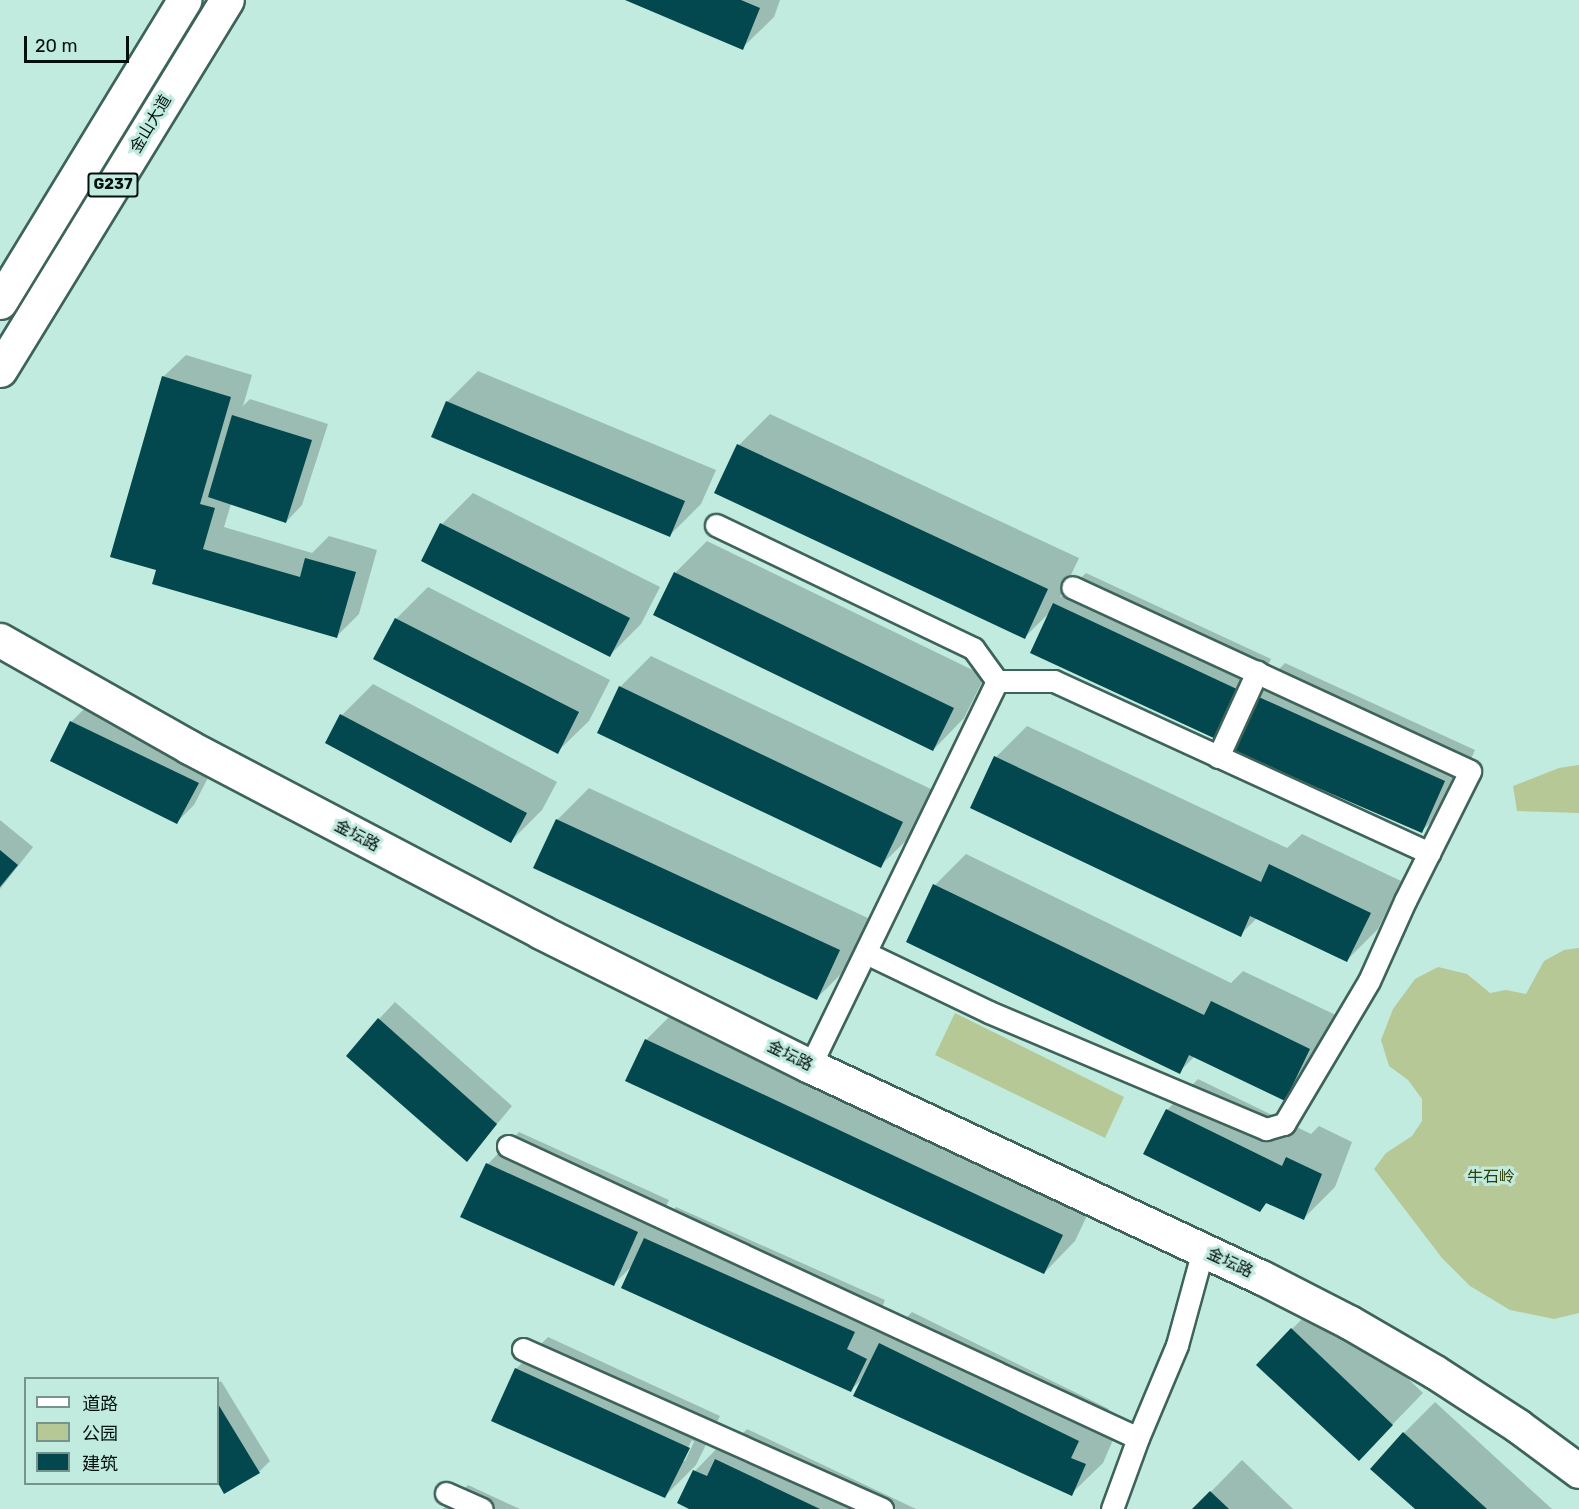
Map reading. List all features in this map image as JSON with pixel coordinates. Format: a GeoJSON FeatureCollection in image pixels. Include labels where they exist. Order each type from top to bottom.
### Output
{"type":"FeatureCollection","features":[{"type":"Feature","properties":{"kind":"main road","name":"G237"},"geometry":{"type":"LineString","coordinates":[[0,302],[184,0]]}},
{"type":"Feature","properties":{"kind":"main road","name":"金山大道"},"geometry":{"type":"LineString","coordinates":[[0,370],[227,0]]}},
{"type":"Feature","properties":{"kind":"main road","name":"金坛路"},"geometry":{"type":"LineString","coordinates":[[0,640],[189,747],[541,932],[810,1066],[1203,1250],[1349,1322],[1435,1372],[1518,1426],[1579,1471]]}},
{"type":"Feature","properties":{"kind":"lane"},"geometry":{"type":"LineString","coordinates":[[716,525],[973,648],[997,681]]}},
{"type":"Feature","properties":{"kind":"lane"},"geometry":{"type":"LineString","coordinates":[[866,953],[989,1012],[1266,1129],[1284,1124],[1369,981],[1429,852],[1470,771],[1072,587]]}},
{"type":"Feature","properties":{"kind":"lane"},"geometry":{"type":"LineString","coordinates":[[1218,757],[1257,672]]}},
{"type":"Feature","properties":{"kind":"lane"},"geometry":{"type":"LineString","coordinates":[[997,681],[1054,681],[1429,852]]}},
{"type":"Feature","properties":{"kind":"lane"},"geometry":{"type":"LineString","coordinates":[[810,1066],[997,681]]}},
{"type":"Feature","properties":{"kind":"lane"},"geometry":{"type":"LineString","coordinates":[[508,1146],[1138,1438]]}},
{"type":"Feature","properties":{"kind":"lane"},"geometry":{"type":"LineString","coordinates":[[1112,1509],[1138,1438],[1177,1345],[1203,1250]]}},
{"type":"Feature","properties":{"kind":"lane"},"geometry":{"type":"LineString","coordinates":[[524,1349],[882,1509]]}},
{"type":"Feature","properties":{"kind":"lane"},"geometry":{"type":"LineString","coordinates":[[446,1493],[482,1509]]}},
{"type":"Feature","properties":{"kind":"green space"},"geometry":{"type":"Polygon","coordinates":[[[1579,765],[1579,813],[1517,811],[1513,786],[1559,768],[1579,765]]]}},
{"type":"Feature","properties":{"kind":"green space","name":"牛石岭"},"geometry":{"type":"Polygon","coordinates":[[[1579,948],[1579,1313],[1554,1319],[1510,1310],[1470,1286],[1442,1258],[1374,1169],[1386,1153],[1412,1136],[1422,1121],[1422,1099],[1408,1080],[1389,1066],[1381,1040],[1393,1009],[1415,979],[1438,967],[1467,974],[1490,993],[1506,990],[1526,994],[1544,961],[1564,950],[1579,948]]]}},
{"type":"Feature","properties":{"kind":"green space"},"geometry":{"type":"Polygon","coordinates":[[[955,1013],[1124,1097],[1105,1138],[935,1055],[955,1013]]]}},
{"type":"Feature","properties":{"kind":"building"},"geometry":{"type":"Polygon","coordinates":[[[625,0],[741,0],[760,8],[743,50],[625,0]]]}},
{"type":"Feature","properties":{"kind":"building"},"geometry":{"type":"Polygon","coordinates":[[[162,376],[231,397],[200,504],[215,508],[203,549],[300,577],[305,558],[356,572],[337,638],[152,584],[156,570],[110,557],[162,376]]]}},
{"type":"Feature","properties":{"kind":"building"},"geometry":{"type":"Polygon","coordinates":[[[446,401],[685,501],[670,537],[431,437],[446,401]]]}},
{"type":"Feature","properties":{"kind":"building"},"geometry":{"type":"Polygon","coordinates":[[[232,415],[312,440],[286,523],[208,497],[232,415]]]}},
{"type":"Feature","properties":{"kind":"building"},"geometry":{"type":"Polygon","coordinates":[[[737,444],[1048,589],[1025,639],[714,493],[737,444]]]}},
{"type":"Feature","properties":{"kind":"building"},"geometry":{"type":"Polygon","coordinates":[[[440,523],[630,618],[610,657],[421,561],[440,523]]]}},
{"type":"Feature","properties":{"kind":"building"},"geometry":{"type":"Polygon","coordinates":[[[674,572],[954,708],[933,751],[653,615],[674,572]]]}},
{"type":"Feature","properties":{"kind":"building"},"geometry":{"type":"Polygon","coordinates":[[[1053,603],[1241,691],[1218,740],[1030,653],[1053,603]]]}},
{"type":"Feature","properties":{"kind":"building"},"geometry":{"type":"Polygon","coordinates":[[[395,618],[579,712],[558,754],[373,659],[395,618]]]}},
{"type":"Feature","properties":{"kind":"building"},"geometry":{"type":"Polygon","coordinates":[[[619,686],[903,822],[881,868],[597,733],[619,686]]]}},
{"type":"Feature","properties":{"kind":"building"},"geometry":{"type":"Polygon","coordinates":[[[1252,694],[1445,781],[1422,833],[1228,749],[1252,694]]]}},
{"type":"Feature","properties":{"kind":"building"},"geometry":{"type":"Polygon","coordinates":[[[340,714],[527,813],[511,843],[325,743],[340,714]]]}},
{"type":"Feature","properties":{"kind":"building"},"geometry":{"type":"Polygon","coordinates":[[[70,721],[199,783],[177,824],[50,761],[70,721]]]}},
{"type":"Feature","properties":{"kind":"building"},"geometry":{"type":"Polygon","coordinates":[[[994,756],[1261,882],[1269,864],[1371,913],[1347,962],[1250,916],[1241,937],[970,808],[994,756]]]}},
{"type":"Feature","properties":{"kind":"building"},"geometry":{"type":"Polygon","coordinates":[[[556,819],[840,950],[817,1000],[533,868],[556,819]]]}},
{"type":"Feature","properties":{"kind":"building"},"geometry":{"type":"Polygon","coordinates":[[[0,850],[18,865],[0,887],[0,850]]]}},
{"type":"Feature","properties":{"kind":"building"},"geometry":{"type":"Polygon","coordinates":[[[933,884],[1204,1015],[1211,1001],[1310,1049],[1285,1101],[1189,1055],[1180,1074],[906,942],[933,884]]]}},
{"type":"Feature","properties":{"kind":"building"},"geometry":{"type":"Polygon","coordinates":[[[378,1018],[497,1124],[467,1162],[346,1056],[378,1018]]]}},
{"type":"Feature","properties":{"kind":"building"},"geometry":{"type":"Polygon","coordinates":[[[645,1039],[1063,1235],[1044,1274],[625,1081],[645,1039]]]}},
{"type":"Feature","properties":{"kind":"building"},"geometry":{"type":"Polygon","coordinates":[[[1166,1109],[1282,1166],[1286,1157],[1322,1174],[1304,1220],[1266,1203],[1260,1212],[1143,1154],[1166,1109]]]}},
{"type":"Feature","properties":{"kind":"building"},"geometry":{"type":"Polygon","coordinates":[[[486,1163],[638,1232],[614,1286],[460,1217],[486,1163]]]}},
{"type":"Feature","properties":{"kind":"building"},"geometry":{"type":"Polygon","coordinates":[[[644,1238],[855,1332],[847,1349],[867,1359],[851,1392],[621,1288],[644,1238]]]}},
{"type":"Feature","properties":{"kind":"building"},"geometry":{"type":"Polygon","coordinates":[[[1291,1328],[1393,1425],[1359,1461],[1256,1365],[1291,1328]]]}},
{"type":"Feature","properties":{"kind":"building"},"geometry":{"type":"Polygon","coordinates":[[[879,1343],[1079,1441],[1071,1458],[1086,1464],[1072,1496],[853,1396],[879,1343]]]}},
{"type":"Feature","properties":{"kind":"building"},"geometry":{"type":"Polygon","coordinates":[[[515,1368],[690,1448],[665,1498],[491,1421],[515,1368]]]}},
{"type":"Feature","properties":{"kind":"building"},"geometry":{"type":"Polygon","coordinates":[[[219,1406],[260,1473],[224,1494],[219,1485],[219,1406]]]}},
{"type":"Feature","properties":{"kind":"building"},"geometry":{"type":"Polygon","coordinates":[[[1403,1432],[1487,1509],[1415,1509],[1370,1469],[1403,1432]]]}},
{"type":"Feature","properties":{"kind":"building"},"geometry":{"type":"Polygon","coordinates":[[[715,1459],[820,1509],[689,1509],[677,1503],[693,1470],[707,1476],[715,1459]]]}},
{"type":"Feature","properties":{"kind":"building"},"geometry":{"type":"Polygon","coordinates":[[[1210,1491],[1229,1509],[1192,1509],[1210,1491]]]}}]}
